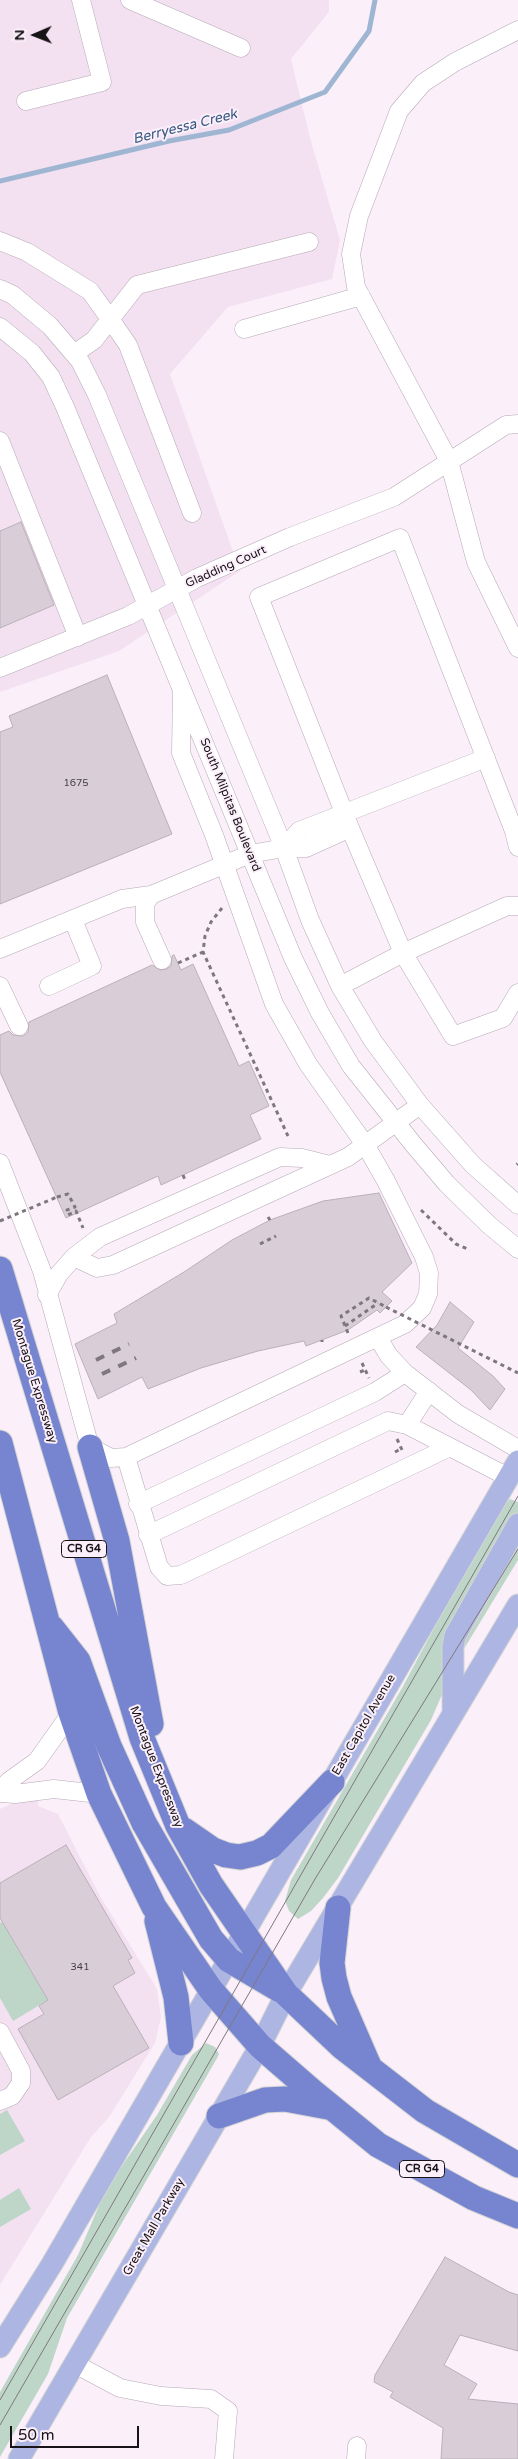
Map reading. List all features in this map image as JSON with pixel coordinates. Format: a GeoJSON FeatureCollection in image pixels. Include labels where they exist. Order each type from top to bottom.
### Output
{"type":"FeatureCollection","features":[{"type":"Feature","properties":{"kind":"highway","name":"Montague Expressway"},"geometry":{"type":"LineString","coordinates":[[0,1268],[142,1738],[178,1826],[212,1885],[286,1994],[341,2046],[426,2111],[518,2165]]}},
{"type":"Feature","properties":{"kind":"highway","name":"CR G4"},"geometry":{"type":"LineString","coordinates":[[0,1443],[71,1713],[100,1794],[154,1907],[211,1990],[260,2046],[334,2109],[378,2145],[474,2198],[518,2216]]}},
{"type":"Feature","properties":{"kind":"highway"},"geometry":{"type":"LineString","coordinates":[[90,1447],[117,1541],[145,1687],[160,1780]]}},
{"type":"Feature","properties":{"kind":"highway"},"geometry":{"type":"LineString","coordinates":[[45,1618],[78,1661],[109,1746],[144,1823],[211,1939],[229,1960],[286,1994]]}},
{"type":"Feature","properties":{"kind":"highway"},"geometry":{"type":"LineString","coordinates":[[178,1826],[213,1850],[226,1856],[240,1857],[257,1853],[271,1846],[332,1782]]}},
{"type":"Feature","properties":{"kind":"highway"},"geometry":{"type":"LineString","coordinates":[[154,1907],[176,1997],[181,2043]]}},
{"type":"Feature","properties":{"kind":"highway"},"geometry":{"type":"LineString","coordinates":[[338,1908],[332,1964],[334,1978],[339,1997],[370,2068]]}},
{"type":"Feature","properties":{"kind":"highway"},"geometry":{"type":"LineString","coordinates":[[219,2116],[265,2100],[285,2098],[334,2109]]}},
{"type":"Feature","properties":{"kind":"main road","name":"East Capitol Avenue"},"geometry":{"type":"LineString","coordinates":[[211,1990],[513,1469]]}},
{"type":"Feature","properties":{"kind":"main road"},"geometry":{"type":"LineString","coordinates":[[453,1713],[453,1647],[455,1636],[518,1524]]}},
{"type":"Feature","properties":{"kind":"main road"},"geometry":{"type":"LineString","coordinates":[[286,1994],[517,1607]]}},
{"type":"Feature","properties":{"kind":"main road"},"geometry":{"type":"LineString","coordinates":[[0,2348],[52,2264],[211,1990]]}},
{"type":"Feature","properties":{"kind":"main road","name":"Great Mall Parkway"},"geometry":{"type":"LineString","coordinates":[[19,2459],[260,2046],[286,1994]]}},
{"type":"Feature","properties":{"kind":"street"},"geometry":{"type":"LineString","coordinates":[[26,101],[102,82],[81,0]]}},
{"type":"Feature","properties":{"kind":"street"},"geometry":{"type":"LineString","coordinates":[[130,0],[242,48]]}},
{"type":"Feature","properties":{"kind":"street"},"geometry":{"type":"LineString","coordinates":[[518,30],[455,62],[422,83],[399,111],[358,216],[351,254],[356,288],[449,461],[476,562],[518,648]]}},
{"type":"Feature","properties":{"kind":"street"},"geometry":{"type":"LineString","coordinates":[[0,241],[27,252],[90,291],[110,318],[128,346],[192,513]]}},
{"type":"Feature","properties":{"kind":"street"},"geometry":{"type":"LineString","coordinates":[[74,354],[94,340],[137,285],[309,242]]}},
{"type":"Feature","properties":{"kind":"street"},"geometry":{"type":"LineString","coordinates":[[0,289],[13,295],[50,326],[74,354],[97,395],[284,848],[310,920],[340,986],[373,1041],[420,1105],[473,1165],[518,1205]]}},
{"type":"Feature","properties":{"kind":"street"},"geometry":{"type":"LineString","coordinates":[[244,329],[361,296]]}},
{"type":"Feature","properties":{"kind":"street","name":"South Milpitas Boulevard"},"geometry":{"type":"LineString","coordinates":[[0,327],[32,353],[50,377],[90,463],[147,606],[293,958],[320,1013],[352,1066],[397,1124],[448,1184],[489,1225],[518,1249]]}},
{"type":"Feature","properties":{"kind":"street","name":"Gladding Court"},"geometry":{"type":"LineString","coordinates":[[0,668],[128,616],[177,589],[290,538],[394,497],[506,425],[518,424]]}},
{"type":"Feature","properties":{"kind":"street"},"geometry":{"type":"LineString","coordinates":[[0,442],[78,636]]}},
{"type":"Feature","properties":{"kind":"street"},"geometry":{"type":"LineString","coordinates":[[518,847],[486,758],[400,538],[259,597],[347,820],[403,953],[453,1036],[504,1018],[518,993]]}},
{"type":"Feature","properties":{"kind":"street"},"geometry":{"type":"LineString","coordinates":[[0,1163],[31,1240],[90,1447],[111,1458],[126,1457],[378,1338],[405,1324],[422,1308],[428,1294],[429,1273],[424,1257],[391,1190],[366,1146],[308,1064],[274,1004],[223,865],[214,835],[181,753],[182,690]]}},
{"type":"Feature","properties":{"kind":"street"},"geometry":{"type":"LineString","coordinates":[[0,950],[122,899],[151,896],[250,854],[284,848],[299,831],[347,820],[486,758]]}},
{"type":"Feature","properties":{"kind":"street"},"geometry":{"type":"LineString","coordinates":[[151,896],[145,904],[145,922],[170,962]]}},
{"type":"Feature","properties":{"kind":"street"},"geometry":{"type":"LineString","coordinates":[[340,986],[403,953],[507,906],[518,906]]}},
{"type":"Feature","properties":{"kind":"street"},"geometry":{"type":"LineString","coordinates":[[49,986],[92,966],[73,920]]}},
{"type":"Feature","properties":{"kind":"street"},"geometry":{"type":"LineString","coordinates":[[0,986],[19,1026]]}},
{"type":"Feature","properties":{"kind":"street"},"geometry":{"type":"LineString","coordinates":[[74,1257],[97,1268],[113,1265],[330,1165],[366,1146],[420,1105]]}},
{"type":"Feature","properties":{"kind":"street"},"geometry":{"type":"LineString","coordinates":[[47,1295],[59,1274],[74,1257],[100,1237],[280,1157],[302,1158],[330,1165]]}},
{"type":"Feature","properties":{"kind":"street"},"geometry":{"type":"LineString","coordinates":[[378,1338],[389,1356],[405,1374],[458,1414],[518,1449]]}},
{"type":"Feature","properties":{"kind":"street"},"geometry":{"type":"LineString","coordinates":[[138,1504],[375,1392],[405,1374]]}},
{"type":"Feature","properties":{"kind":"street"},"geometry":{"type":"LineString","coordinates":[[402,1432],[429,1391]]}},
{"type":"Feature","properties":{"kind":"street"},"geometry":{"type":"LineString","coordinates":[[148,1535],[388,1421],[402,1432],[513,1469]]}},
{"type":"Feature","properties":{"kind":"street"},"geometry":{"type":"LineString","coordinates":[[126,1457],[138,1504],[159,1567],[167,1576],[181,1575],[450,1447]]}},
{"type":"Feature","properties":{"kind":"street"},"geometry":{"type":"LineString","coordinates":[[0,1792],[9,1781],[37,1761],[71,1713]]}},
{"type":"Feature","properties":{"kind":"street"},"geometry":{"type":"LineString","coordinates":[[0,1792],[15,1794],[54,1788],[100,1794]]}},
{"type":"Feature","properties":{"kind":"street"},"geometry":{"type":"LineString","coordinates":[[0,2032],[21,2071],[21,2083],[12,2096],[0,2101]]}},
{"type":"Feature","properties":{"kind":"street"},"geometry":{"type":"LineString","coordinates":[[75,2364],[120,2388],[161,2396],[211,2399],[228,2411],[224,2459]]}},
{"type":"Feature","properties":{"kind":"path"},"geometry":{"type":"LineString","coordinates":[[224,906],[211,922],[205,936],[203,952],[288,1136]]}},
{"type":"Feature","properties":{"kind":"path"},"geometry":{"type":"LineString","coordinates":[[170,962],[203,952]]}},
{"type":"Feature","properties":{"kind":"path"},"geometry":{"type":"LineString","coordinates":[[183,1175],[185,1180]]}},
{"type":"Feature","properties":{"kind":"path"},"geometry":{"type":"LineString","coordinates":[[0,1221],[68,1194],[75,1207],[67,1210],[68,1214],[76,1211],[83,1228]]}},
{"type":"Feature","properties":{"kind":"path"},"geometry":{"type":"LineString","coordinates":[[419,1208],[456,1244],[470,1250]]}},
{"type":"Feature","properties":{"kind":"path"},"geometry":{"type":"LineString","coordinates":[[260,1244],[276,1236]]}},
{"type":"Feature","properties":{"kind":"path"},"geometry":{"type":"LineString","coordinates":[[348,1333],[341,1316],[369,1298],[518,1373]]}},
{"type":"Feature","properties":{"kind":"path"},"geometry":{"type":"LineString","coordinates":[[345,1326],[378,1303]]}},
{"type":"Feature","properties":{"kind":"path"},"geometry":{"type":"LineString","coordinates":[[360,1360],[369,1379]]}},
{"type":"Feature","properties":{"kind":"path"},"geometry":{"type":"LineString","coordinates":[[360,1372],[365,1370]]}},
{"type":"Feature","properties":{"kind":"path"},"geometry":{"type":"LineString","coordinates":[[402,1432],[401,1449],[404,1454]]}},
{"type":"Feature","properties":{"kind":"path"},"geometry":{"type":"LineString","coordinates":[[395,1452],[401,1449]]}},
{"type":"Feature","properties":{"kind":"shaded area"},"geometry":{"type":"Polygon","coordinates":[[[0,0],[329,0],[329,12],[291,59],[310,138],[340,240],[332,279],[228,307],[170,374],[240,571],[119,651],[0,692],[0,0]]]}},
{"type":"Feature","properties":{"kind":"shaded area"},"geometry":{"type":"Polygon","coordinates":[[[38,1799],[38,1806],[58,1814],[100,1896],[157,1989],[161,2017],[155,2043],[109,2117],[91,2137],[0,2285],[0,1809],[20,1800],[38,1799]]]}},
{"type":"Feature","properties":{"kind":"green space"},"geometry":{"type":"Polygon","coordinates":[[[510,1499],[518,1502],[518,1560],[456,1662],[431,1720],[338,1878],[311,1911],[298,1919],[289,1911],[285,1901],[291,1880],[402,1688],[494,1516],[510,1499]]]}},
{"type":"Feature","properties":{"kind":"green space"},"geometry":{"type":"Polygon","coordinates":[[[2,1922],[48,2000],[13,2021],[0,1998],[0,1923],[2,1922]]]}},
{"type":"Feature","properties":{"kind":"green space"},"geometry":{"type":"Polygon","coordinates":[[[206,2043],[215,2047],[219,2054],[67,2318],[48,2374],[0,2457],[0,2392],[78,2255],[106,2189],[157,2115],[192,2055],[206,2043]]]}},
{"type":"Feature","properties":{"kind":"green space"},"geometry":{"type":"Polygon","coordinates":[[[7,2110],[25,2141],[0,2155],[0,2114],[7,2110]]]}},
{"type":"Feature","properties":{"kind":"green space"},"geometry":{"type":"Polygon","coordinates":[[[19,2188],[31,2209],[0,2227],[0,2200],[19,2188]]]}},
{"type":"Feature","properties":{"kind":"building"},"geometry":{"type":"Polygon","coordinates":[[[21,522],[54,605],[0,628],[0,531],[21,522]]]}},
{"type":"Feature","properties":{"kind":"building"},"geometry":{"type":"Polygon","coordinates":[[[107,675],[172,834],[0,904],[0,732],[13,727],[9,716],[107,675]]]}},
{"type":"Feature","properties":{"kind":"building"},"geometry":{"type":"Polygon","coordinates":[[[174,955],[181,970],[193,964],[239,1066],[249,1061],[269,1106],[250,1115],[261,1139],[161,1185],[158,1176],[66,1218],[0,1072],[0,1035],[9,1031],[13,1035],[23,1036],[28,1032],[29,1022],[152,965],[160,970],[167,969],[171,966],[172,956],[174,955]]]}},
{"type":"Feature","properties":{"kind":"building"},"geometry":{"type":"Polygon","coordinates":[[[379,1193],[412,1263],[382,1292],[392,1301],[380,1313],[377,1310],[348,1330],[306,1346],[304,1341],[258,1351],[201,1368],[148,1389],[142,1377],[98,1399],[75,1344],[117,1323],[114,1314],[184,1272],[232,1240],[270,1220],[323,1201],[379,1193]]]}},
{"type":"Feature","properties":{"kind":"building"},"geometry":{"type":"Polygon","coordinates":[[[450,1302],[474,1322],[458,1348],[493,1376],[505,1389],[490,1410],[471,1390],[416,1347],[437,1325],[450,1302]]]}},
{"type":"Feature","properties":{"kind":"building"},"geometry":{"type":"Polygon","coordinates":[[[66,1845],[132,1958],[128,1960],[135,1973],[113,1986],[149,2048],[58,2100],[18,2029],[44,2014],[39,2006],[48,2000],[0,1918],[0,1883],[66,1845]]]}},
{"type":"Feature","properties":{"kind":"building"},"geometry":{"type":"Polygon","coordinates":[[[445,2257],[518,2295],[518,2351],[460,2335],[444,2365],[477,2384],[468,2399],[518,2404],[518,2459],[441,2459],[443,2428],[390,2397],[393,2392],[374,2382],[375,2375],[445,2257]]]}},
{"type":"Feature","properties":{"kind":"waterway","name":"Berryessa Creek"},"geometry":{"type":"LineString","coordinates":[[0,181],[169,141],[229,130],[325,92],[369,31],[375,0]]}},
{"type":"Feature","properties":{"kind":"tram line"},"geometry":{"type":"LineString","coordinates":[[0,2400],[518,1496]]}},
{"type":"Feature","properties":{"kind":"tram line"},"geometry":{"type":"LineString","coordinates":[[0,2425],[315,1879],[518,1549]]}},
{"type":"Feature","properties":{"kind":"railway"},"geometry":{"type":"LineString","coordinates":[[96,1360],[129,1344]]}},
{"type":"Feature","properties":{"kind":"railway"},"geometry":{"type":"LineString","coordinates":[[102,1374],[136,1358]]}}]}
